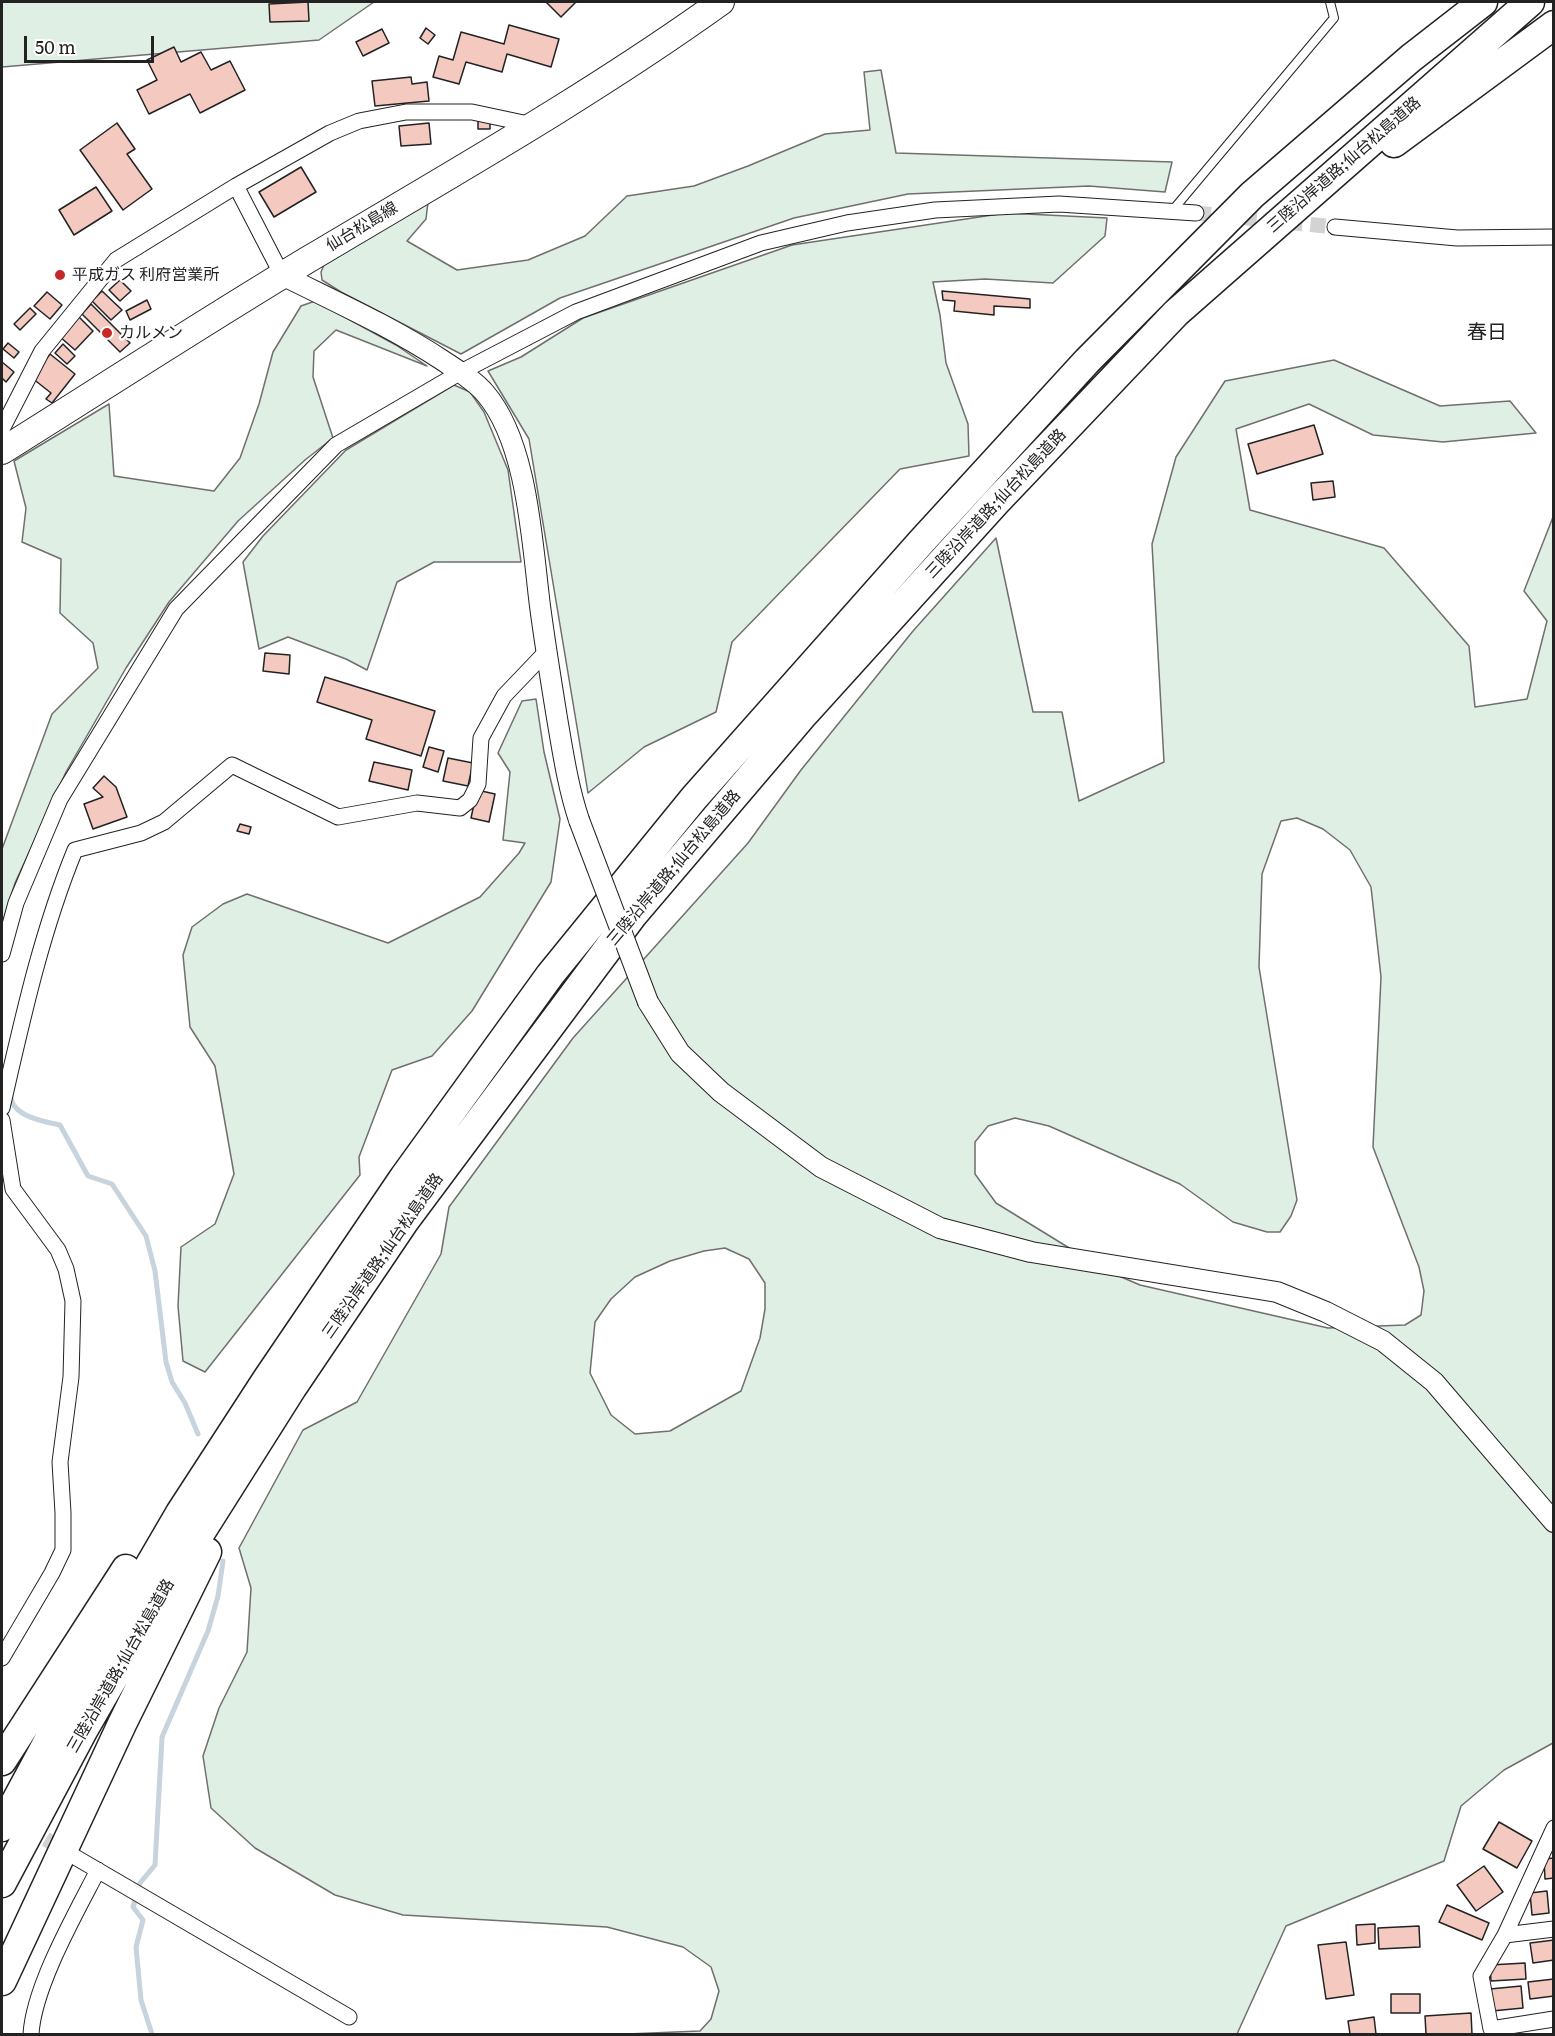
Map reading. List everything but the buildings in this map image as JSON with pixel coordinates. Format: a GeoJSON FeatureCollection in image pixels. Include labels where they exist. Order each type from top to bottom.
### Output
{"type":"FeatureCollection","features":[{"type":"Feature","properties":{"kind":"highway"},"geometry":{"type":"LineString","coordinates":[[1411,58],[1469,2]]}},
{"type":"Feature","properties":{"kind":"highway","name":"三陸沿岸道路;仙台松島道路"},"geometry":{"type":"LineString","coordinates":[[2,1883],[84,1729],[160,1598],[279,1383],[404,1177],[550,975],[694,798],[921,541],[1087,361],[1252,195],[1411,58],[1483,2]]}},
{"type":"Feature","properties":{"kind":"highway","name":"三陸沿岸道路;仙台松島道路"},"geometry":{"type":"LineString","coordinates":[[2,1827],[123,1608],[180,1513],[404,1222],[633,915],[804,714],[996,502],[1176,313],[1530,2]]}},
{"type":"Feature","properties":{"kind":"highway"},"geometry":{"type":"LineString","coordinates":[[1306,198],[1396,141],[1554,25]]}},
{"type":"Feature","properties":{"kind":"highway"},"geometry":{"type":"LineString","coordinates":[[2,1761],[158,1521],[279,1383]]}},
{"type":"Feature","properties":{"kind":"highway"},"geometry":{"type":"LineString","coordinates":[[2,1981],[279,1383]]}},
{"type":"Feature","properties":{"kind":"main road","name":"仙台松島線"},"geometry":{"type":"LineString","coordinates":[[2,451],[282,275],[533,125],[722,2]]}},
{"type":"Feature","properties":{"kind":"street"},"geometry":{"type":"LineString","coordinates":[[2,429],[42,351],[116,260],[236,186],[330,133],[358,121],[406,112],[472,112],[533,125]]}},
{"type":"Feature","properties":{"kind":"street"},"geometry":{"type":"LineString","coordinates":[[236,186],[282,275],[387,328],[461,372],[485,393],[503,422],[516,452],[530,528],[546,652],[570,789],[579,820],[648,1002],[680,1053],[721,1092],[821,1167],[940,1228],[1031,1251],[1277,1292],[1326,1312],[1383,1341],[1434,1382],[1554,1522]]}},
{"type":"Feature","properties":{"kind":"street"},"geometry":{"type":"LineString","coordinates":[[2,954],[16,903],[60,799],[176,609],[336,445],[461,372],[576,312],[762,243],[836,225],[934,210],[1059,204],[1196,213]]}},
{"type":"Feature","properties":{"kind":"street"},"geometry":{"type":"LineString","coordinates":[[1335,226],[1456,238],[1554,237]]}},
{"type":"Feature","properties":{"kind":"street"},"geometry":{"type":"LineString","coordinates":[[2,1108],[24,1012],[57,892],[75,850],[141,833],[164,822],[232,765],[338,818],[417,803],[460,808],[470,800],[478,784],[481,738],[504,696],[546,652]]}},
{"type":"Feature","properties":{"kind":"street"},"geometry":{"type":"LineString","coordinates":[[2,1120],[13,1189],[58,1250],[66,1269],[73,1301],[71,1377],[60,1462],[63,1550],[2,1658]]}},
{"type":"Feature","properties":{"kind":"street"},"geometry":{"type":"LineString","coordinates":[[1553,1834],[1505,1935],[1481,1977],[1491,2029],[1554,2019]]}},
{"type":"Feature","properties":{"kind":"street"},"geometry":{"type":"LineString","coordinates":[[75,1857],[349,2017]]}},
{"type":"Feature","properties":{"kind":"street"},"geometry":{"type":"LineString","coordinates":[[31,2034],[40,1992],[98,1870]]}},
{"type":"Feature","properties":{"kind":"street"},"geometry":{"type":"LineString","coordinates":[[1505,1935],[1554,1929]]}},
{"type":"Feature","properties":{"kind":"lane"},"geometry":{"type":"LineString","coordinates":[[1172,211],[1334,18],[1330,2]]}},
{"type":"Feature","properties":{"kind":"green space"},"geometry":{"type":"Polygon","coordinates":[[[2,2],[374,2],[319,40],[2,67],[2,2]]]}},
{"type":"Feature","properties":{"kind":"green space"},"geometry":{"type":"Polygon","coordinates":[[[881,70],[896,153],[1172,162],[1165,192],[1089,186],[908,194],[794,218],[560,298],[461,354],[322,280],[321,272],[324,265],[428,202],[426,219],[407,241],[457,270],[528,260],[585,236],[627,196],[694,186],[825,134],[870,130],[864,72],[881,70]]]}},
{"type":"Feature","properties":{"kind":"green space"},"geometry":{"type":"Polygon","coordinates":[[[1006,213],[1107,218],[1105,236],[1053,283],[985,279],[933,282],[946,363],[968,424],[969,456],[900,469],[732,642],[716,712],[644,747],[588,793],[529,439],[488,371],[521,357],[583,318],[792,245],[1006,213]]]}},
{"type":"Feature","properties":{"kind":"green space"},"geometry":{"type":"Polygon","coordinates":[[[315,301],[396,345],[427,366],[336,330],[314,351],[313,377],[333,438],[305,460],[238,521],[169,602],[126,668],[66,772],[15,883],[2,924],[2,849],[52,714],[98,668],[93,643],[60,613],[61,559],[22,542],[26,508],[14,461],[109,404],[114,476],[214,491],[240,458],[259,404],[273,352],[301,306],[315,301]]]}},
{"type":"Feature","properties":{"kind":"green space"},"geometry":{"type":"Polygon","coordinates":[[[1334,360],[1440,406],[1510,401],[1536,433],[1443,442],[1373,435],[1309,404],[1236,429],[1250,510],[1384,548],[1469,646],[1475,707],[1527,699],[1547,621],[1524,591],[1553,517],[1553,1743],[1504,1770],[1461,1806],[1444,1861],[1286,1926],[1237,2034],[627,2034],[700,2031],[711,2019],[719,1991],[711,1967],[683,1947],[607,1927],[403,1915],[335,1895],[255,1848],[211,1808],[203,1756],[219,1708],[247,1652],[251,1588],[239,1548],[303,1430],[357,1402],[441,1254],[449,1207],[573,1038],[748,843],[801,770],[913,631],[996,538],[1033,712],[1062,712],[1079,801],[1164,762],[1152,544],[1176,457],[1225,381],[1334,360]],[[1297,818],[1281,821],[1262,874],[1259,967],[1297,1200],[1291,1216],[1280,1232],[1267,1232],[1233,1222],[1180,1184],[1049,1126],[1015,1118],[988,1126],[975,1142],[975,1174],[996,1203],[1105,1270],[1140,1285],[1328,1328],[1405,1325],[1421,1315],[1424,1291],[1419,1267],[1373,1147],[1381,977],[1371,887],[1350,850],[1323,829],[1297,818]],[[725,1248],[704,1251],[670,1261],[635,1277],[611,1299],[595,1322],[590,1373],[611,1415],[635,1434],[670,1431],[741,1391],[760,1338],[765,1309],[765,1283],[749,1259],[725,1248]]]}},
{"type":"Feature","properties":{"kind":"green space"},"geometry":{"type":"Polygon","coordinates":[[[454,385],[470,392],[484,412],[508,470],[521,562],[434,562],[397,582],[367,670],[346,659],[288,637],[259,649],[243,562],[263,536],[346,450],[454,385]]]}},
{"type":"Feature","properties":{"kind":"green space"},"geometry":{"type":"Polygon","coordinates":[[[536,699],[544,752],[560,819],[551,882],[472,1011],[432,1056],[392,1070],[359,1157],[360,1175],[205,1372],[183,1361],[178,1306],[181,1247],[215,1224],[234,1174],[215,1066],[190,1027],[183,955],[192,927],[223,904],[247,894],[388,943],[480,897],[525,843],[503,840],[510,772],[498,753],[522,701],[536,699]]]}},
{"type":"Feature","properties":{"kind":"waterway"},"geometry":{"type":"LineString","coordinates":[[11,1097],[13,1104],[23,1113],[38,1120],[60,1125],[88,1176],[112,1184],[146,1236],[155,1271],[166,1362],[172,1382],[185,1403],[198,1434]]}},
{"type":"Feature","properties":{"kind":"waterway"},"geometry":{"type":"LineString","coordinates":[[152,2034],[141,2000],[136,1947],[143,1920],[133,1907],[140,1883],[155,1865],[162,1737],[208,1631],[218,1596],[223,1561]]}},
{"type":"Feature","properties":{"kind":"tunnel"},"geometry":{"type":"LineString","coordinates":[[1196,213],[1335,227]]}},
{"type":"Feature","properties":{"kind":"tunnel"},"geometry":{"type":"LineString","coordinates":[[26,1827],[67,1852]]}},
{"type":"Feature","properties":{"kind":"place","name":"平成ガス 利府営業所"},"geometry":{"type":"Point","coordinates":[60,275]}},
{"type":"Feature","properties":{"kind":"place","name":"カルメン"},"geometry":{"type":"Point","coordinates":[107,333]}},
{"type":"Feature","properties":{"kind":"district","name":"春日"},"geometry":{"type":"Point","coordinates":[1487,333]}}]}
